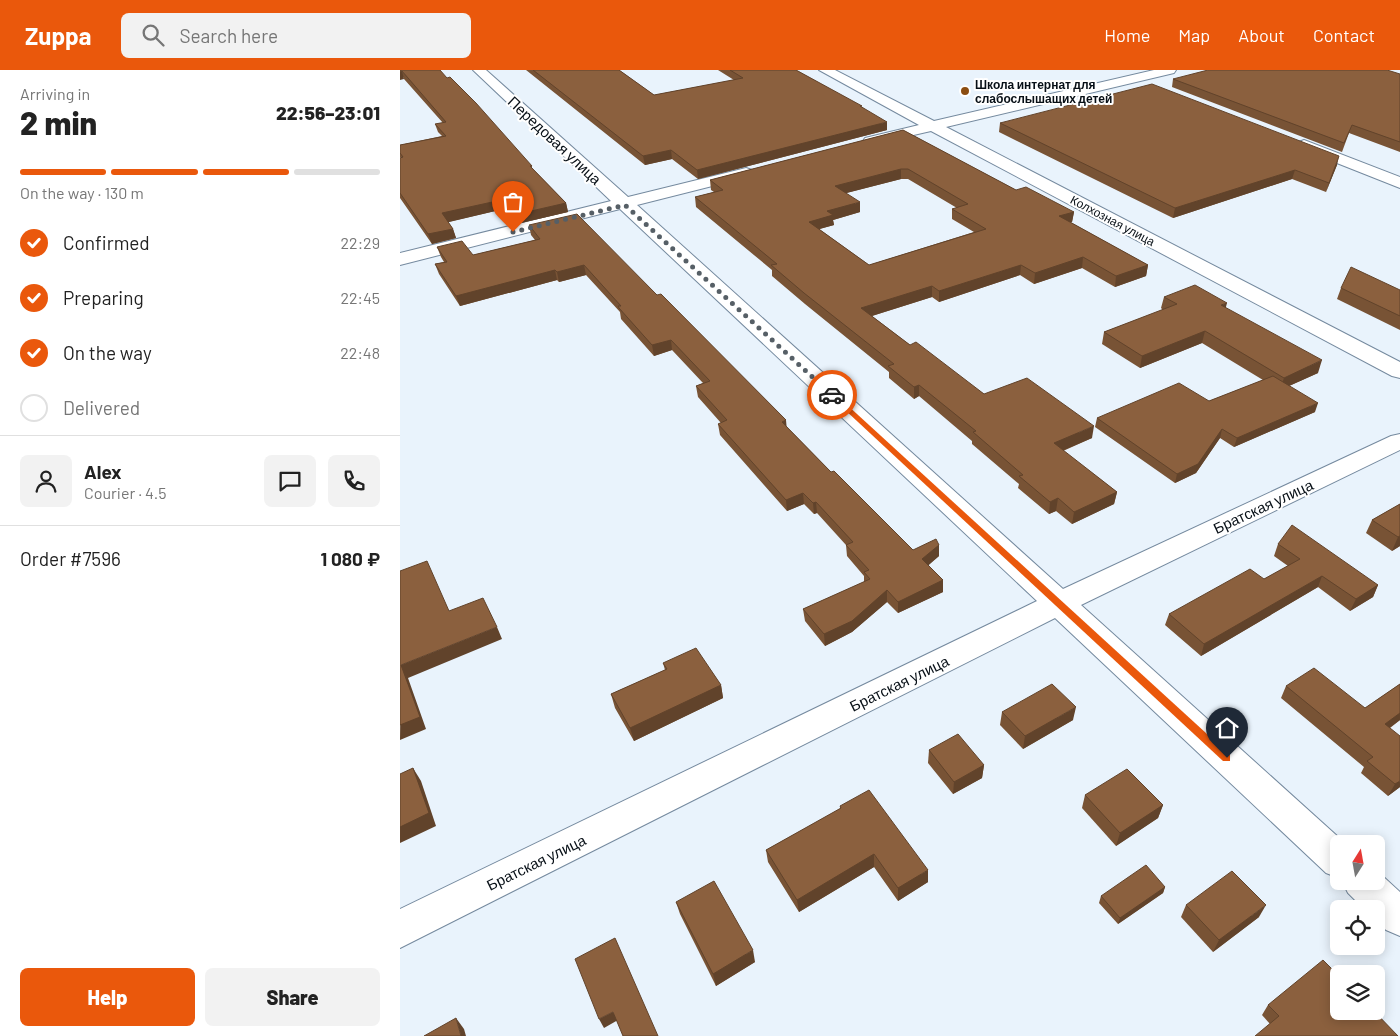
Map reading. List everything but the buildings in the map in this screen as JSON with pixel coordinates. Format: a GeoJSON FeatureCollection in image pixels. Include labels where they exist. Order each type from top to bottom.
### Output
{"type":"FeatureCollection","features":[{"type":"Feature","properties":{"kind":"street","name":"Передовая улица"},"geometry":{"type":"LineString","coordinates":[[479,70],[1330,853]]}},
{"type":"Feature","properties":{"kind":"street","name":"Колхозная улица"},"geometry":{"type":"LineString","coordinates":[[825,70],[1400,371]]}},
{"type":"Feature","properties":{"kind":"street"},"geometry":{"type":"LineString","coordinates":[[855,145],[932,125],[1170,70]]}},
{"type":"Feature","properties":{"kind":"street"},"geometry":{"type":"LineString","coordinates":[[1135,79],[1153,86]]}},
{"type":"Feature","properties":{"kind":"street"},"geometry":{"type":"LineString","coordinates":[[1290,140],[1400,183]]}},
{"type":"Feature","properties":{"kind":"street"},"geometry":{"type":"LineString","coordinates":[[400,259],[625,205],[759,170]]}},
{"type":"Feature","properties":{"kind":"street","name":"Братская улица"},"geometry":{"type":"LineString","coordinates":[[400,929],[1059,603],[1400,441]]}},
{"type":"Feature","properties":{"kind":"street"},"geometry":{"type":"LineString","coordinates":[[1371,890],[1400,917]]}},
{"type":"Feature","properties":{"kind":"way so far"},"geometry":{"type":"LineString","coordinates":[[513,232],[625,205],[832,395]]}},
{"type":"Feature","properties":{"kind":"place","name":"Школа интернат для слабослышащих детей"},"geometry":{"type":"Point","coordinates":[965,91]}},
{"type":"Feature","properties":{"kind":"route"},"geometry":{"type":"LineString","coordinates":[[832,395],[1227,758]]}}]}
